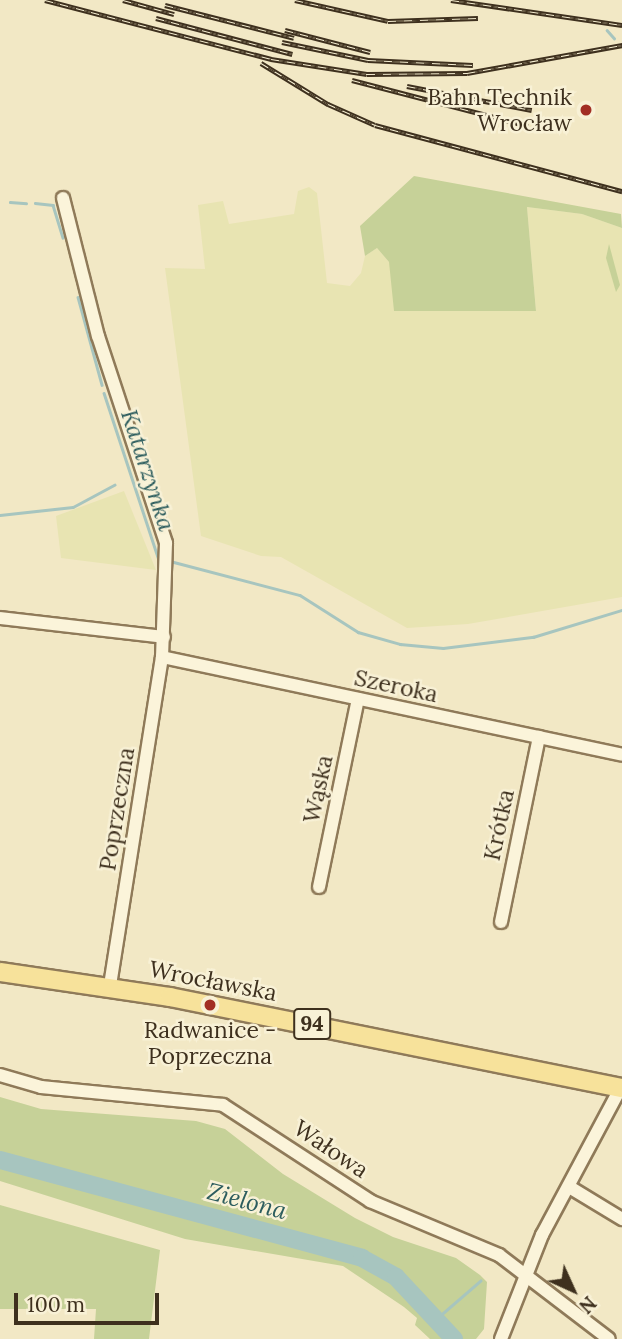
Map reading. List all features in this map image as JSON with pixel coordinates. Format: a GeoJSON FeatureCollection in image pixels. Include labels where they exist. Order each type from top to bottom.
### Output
{"type":"FeatureCollection","features":[{"type":"Feature","properties":{"kind":"main road","name":"Wrocławska"},"geometry":{"type":"LineString","coordinates":[[0,972],[110,987],[622,1087]]}},
{"type":"Feature","properties":{"kind":"street","name":"Poprzeczna"},"geometry":{"type":"LineString","coordinates":[[63,198],[98,336],[166,542],[162,657],[110,987]]}},
{"type":"Feature","properties":{"kind":"street"},"geometry":{"type":"LineString","coordinates":[[0,618],[164,637]]}},
{"type":"Feature","properties":{"kind":"street","name":"Szeroka"},"geometry":{"type":"LineString","coordinates":[[162,657],[622,755]]}},
{"type":"Feature","properties":{"kind":"street","name":"Wąska"},"geometry":{"type":"LineString","coordinates":[[319,887],[358,699]]}},
{"type":"Feature","properties":{"kind":"street","name":"Krótka"},"geometry":{"type":"LineString","coordinates":[[500,922],[539,737]]}},
{"type":"Feature","properties":{"kind":"street","name":"Wałowa"},"geometry":{"type":"LineString","coordinates":[[0,1075],[41,1087],[223,1105],[370,1201],[483,1245],[527,1274],[609,1339]]}},
{"type":"Feature","properties":{"kind":"street"},"geometry":{"type":"LineString","coordinates":[[502,1339],[542,1235],[571,1188],[622,1087]]}},
{"type":"Feature","properties":{"kind":"street"},"geometry":{"type":"LineString","coordinates":[[571,1188],[622,1219]]}},
{"type":"Feature","properties":{"kind":"shaded area"},"geometry":{"type":"Polygon","coordinates":[[[309,187],[317,193],[327,283],[350,286],[361,273],[365,256],[377,248],[389,262],[536,310],[527,207],[582,214],[622,228],[622,597],[468,624],[407,628],[281,557],[261,556],[201,536],[165,268],[205,269],[198,205],[223,201],[229,224],[294,214],[298,191],[309,187]]]}},
{"type":"Feature","properties":{"kind":"shaded area"},"geometry":{"type":"Polygon","coordinates":[[[124,491],[156,570],[61,558],[56,516],[124,491]]]}},
{"type":"Feature","properties":{"kind":"green space"},"geometry":{"type":"Polygon","coordinates":[[[414,176],[621,214],[622,228],[582,214],[527,207],[536,311],[394,311],[389,262],[377,248],[365,256],[360,226],[414,176]]]}},
{"type":"Feature","properties":{"kind":"green space"},"geometry":{"type":"Polygon","coordinates":[[[609,244],[620,285],[616,292],[606,258],[609,244]]]}},
{"type":"Feature","properties":{"kind":"green space"},"geometry":{"type":"Polygon","coordinates":[[[0,1097],[41,1109],[196,1121],[225,1129],[283,1174],[355,1218],[393,1237],[456,1258],[480,1275],[487,1282],[484,1329],[476,1339],[430,1339],[415,1325],[417,1318],[404,1307],[343,1266],[185,1239],[0,1181],[0,1097]]]}},
{"type":"Feature","properties":{"kind":"green space"},"geometry":{"type":"Polygon","coordinates":[[[0,1205],[160,1250],[149,1339],[94,1339],[96,1309],[0,1309],[0,1205]]]}},
{"type":"Feature","properties":{"kind":"waterway"},"geometry":{"type":"LineString","coordinates":[[607,30],[614,38]]}},
{"type":"Feature","properties":{"kind":"waterway","name":"Katarzynka"},"geometry":{"type":"LineString","coordinates":[[10,202],[26,203]]}},
{"type":"Feature","properties":{"kind":"waterway","name":"Katarzynka"},"geometry":{"type":"LineString","coordinates":[[35,203],[53,205],[63,238]]}},
{"type":"Feature","properties":{"kind":"waterway","name":"Katarzynka"},"geometry":{"type":"LineString","coordinates":[[78,297],[102,385]]}},
{"type":"Feature","properties":{"kind":"waterway","name":"Katarzynka"},"geometry":{"type":"LineString","coordinates":[[104,393],[158,557]]}},
{"type":"Feature","properties":{"kind":"waterway"},"geometry":{"type":"LineString","coordinates":[[0,515],[73,507],[114,485]]}},
{"type":"Feature","properties":{"kind":"waterway","name":"Katarzynka"},"geometry":{"type":"LineString","coordinates":[[170,561],[300,595],[358,632],[400,644],[443,648],[533,637],[622,610]]}},
{"type":"Feature","properties":{"kind":"waterway","name":"Zielona"},"geometry":{"type":"LineString","coordinates":[[0,1160],[362,1258],[396,1277],[454,1339]]}},
{"type":"Feature","properties":{"kind":"waterway"},"geometry":{"type":"LineString","coordinates":[[435,1320],[480,1281]]}},
{"type":"Feature","properties":{"kind":"railway"},"geometry":{"type":"LineString","coordinates":[[45,0],[271,59],[367,74],[467,73],[622,45]]}},
{"type":"Feature","properties":{"kind":"railway"},"geometry":{"type":"LineString","coordinates":[[123,0],[174,14]]}},
{"type":"Feature","properties":{"kind":"railway"},"geometry":{"type":"LineString","coordinates":[[295,0],[388,21],[478,18]]}},
{"type":"Feature","properties":{"kind":"railway"},"geometry":{"type":"LineString","coordinates":[[451,0],[622,25]]}},
{"type":"Feature","properties":{"kind":"railway"},"geometry":{"type":"LineString","coordinates":[[165,5],[294,38]]}},
{"type":"Feature","properties":{"kind":"railway"},"geometry":{"type":"LineString","coordinates":[[156,18],[292,54]]}},
{"type":"Feature","properties":{"kind":"railway"},"geometry":{"type":"LineString","coordinates":[[285,30],[370,52]]}},
{"type":"Feature","properties":{"kind":"railway"},"geometry":{"type":"LineString","coordinates":[[282,42],[368,60],[473,65]]}},
{"type":"Feature","properties":{"kind":"railway"},"geometry":{"type":"LineString","coordinates":[[261,63],[328,104],[375,125],[622,191]]}},
{"type":"Feature","properties":{"kind":"railway"},"geometry":{"type":"LineString","coordinates":[[352,80],[528,126]]}},
{"type":"Feature","properties":{"kind":"railway"},"geometry":{"type":"LineString","coordinates":[[407,86],[532,110]]}},
{"type":"Feature","properties":{"kind":"place","name":"Bahn Technik Wrocław"},"geometry":{"type":"Point","coordinates":[586,110]}},
{"type":"Feature","properties":{"kind":"place","name":"Radwanice - Poprzeczna"},"geometry":{"type":"Point","coordinates":[210,1005]}}]}
